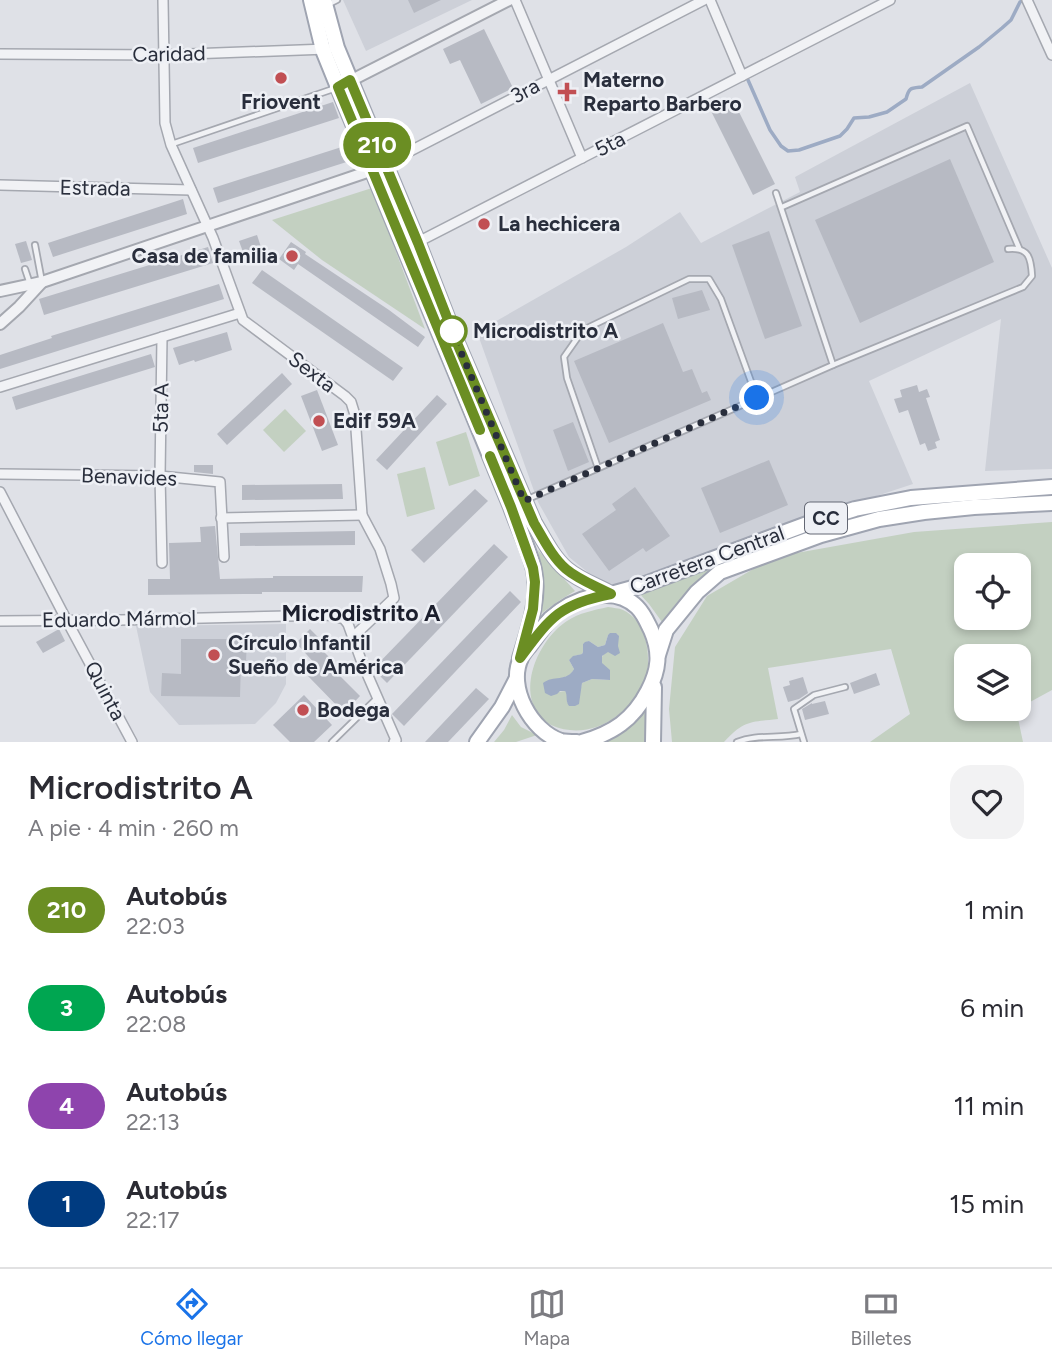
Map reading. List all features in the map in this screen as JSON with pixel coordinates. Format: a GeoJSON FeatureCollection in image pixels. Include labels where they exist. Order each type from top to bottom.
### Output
{"type":"FeatureCollection","features":[{"type":"Feature","properties":{"kind":"main road"},"geometry":{"type":"LineString","coordinates":[[311,0],[517,504],[535,582],[529,625],[520,658]]}},
{"type":"Feature","properties":{"kind":"main road"},"geometry":{"type":"LineString","coordinates":[[329,2],[330,49]]}},
{"type":"Feature","properties":{"kind":"main road","name":"Carretera Central"},"geometry":{"type":"LineString","coordinates":[[611,594],[855,509],[911,498],[1052,487]]}},
{"type":"Feature","properties":{"kind":"main road","name":"Carretera Central"},"geometry":{"type":"LineString","coordinates":[[658,655],[666,630],[697,592],[720,572],[821,535],[879,519],[974,507],[1052,503]]}},
{"type":"Feature","properties":{"kind":"main road"},"geometry":{"type":"LineString","coordinates":[[517,504],[534,523],[565,569],[611,594]]}},
{"type":"Feature","properties":{"kind":"main road","name":"CC"},"geometry":{"type":"LineString","coordinates":[[477,742],[502,707],[516,680],[520,658],[551,618],[587,598],[611,594],[628,600],[637,607],[644,615],[654,637],[658,655],[652,701],[653,742]]}},
{"type":"Feature","properties":{"kind":"main road","name":"CC"},"geometry":{"type":"LineString","coordinates":[[582,742],[596,738],[625,721],[639,708],[655,677]]}},
{"type":"Feature","properties":{"kind":"main road","name":"CC"},"geometry":{"type":"LineString","coordinates":[[516,680],[525,710],[538,728],[561,741]]}},
{"type":"Feature","properties":{"kind":"main road"},"geometry":{"type":"LineString","coordinates":[[545,742],[577,742]]}},
{"type":"Feature","properties":{"kind":"street","name":"Sexta"},"geometry":{"type":"LineString","coordinates":[[163,0],[165,123],[171,145],[207,226],[243,320],[345,396],[351,402],[355,415],[362,515],[380,549],[394,598],[353,637]]}},
{"type":"Feature","properties":{"kind":"street"},"geometry":{"type":"LineString","coordinates":[[344,84],[509,0]]}},
{"type":"Feature","properties":{"kind":"street"},"geometry":{"type":"LineString","coordinates":[[515,0],[582,158]]}},
{"type":"Feature","properties":{"kind":"street","name":"3ra"},"geometry":{"type":"LineString","coordinates":[[379,167],[704,0]]}},
{"type":"Feature","properties":{"kind":"street"},"geometry":{"type":"LineString","coordinates":[[710,0],[742,76]]}},
{"type":"Feature","properties":{"kind":"street","name":"5ta"},"geometry":{"type":"LineString","coordinates":[[412,246],[890,0]]}},
{"type":"Feature","properties":{"kind":"street"},"geometry":{"type":"LineString","coordinates":[[1028,2],[1052,55]]}},
{"type":"Feature","properties":{"kind":"street","name":"Caridad"},"geometry":{"type":"LineString","coordinates":[[0,54],[163,55],[330,49]]}},
{"type":"Feature","properties":{"kind":"street"},"geometry":{"type":"LineString","coordinates":[[0,291],[42,282],[379,167]]}},
{"type":"Feature","properties":{"kind":"street","name":"Estrada"},"geometry":{"type":"LineString","coordinates":[[0,186],[191,190]]}},
{"type":"Feature","properties":{"kind":"street"},"geometry":{"type":"LineString","coordinates":[[0,324],[42,282]]}},
{"type":"Feature","properties":{"kind":"street"},"geometry":{"type":"LineString","coordinates":[[0,387],[240,313]]}},
{"type":"Feature","properties":{"kind":"street","name":"5ta A"},"geometry":{"type":"LineString","coordinates":[[162,337],[162,563]]}},
{"type":"Feature","properties":{"kind":"street","name":"Benavides"},"geometry":{"type":"LineString","coordinates":[[0,474],[160,476],[220,482],[224,556]]}},
{"type":"Feature","properties":{"kind":"street","name":"Quinta"},"geometry":{"type":"LineString","coordinates":[[0,492],[132,742]]}},
{"type":"Feature","properties":{"kind":"street"},"geometry":{"type":"LineString","coordinates":[[222,518],[362,515]]}},
{"type":"Feature","properties":{"kind":"street","name":"Eduardo Mármol"},"geometry":{"type":"LineString","coordinates":[[0,621],[331,615],[344,619],[353,637]]}},
{"type":"Feature","properties":{"kind":"street"},"geometry":{"type":"LineString","coordinates":[[353,637],[395,741]]}},
{"type":"Feature","properties":{"kind":"lane"},"geometry":{"type":"LineString","coordinates":[[171,145],[344,84]]}},
{"type":"Feature","properties":{"kind":"lane"},"geometry":{"type":"LineString","coordinates":[[782,207],[967,126],[1019,248]]}},
{"type":"Feature","properties":{"kind":"lane"},"geometry":{"type":"LineString","coordinates":[[776,193],[833,365]]}},
{"type":"Feature","properties":{"kind":"lane"},"geometry":{"type":"LineString","coordinates":[[35,245],[42,282]]}},
{"type":"Feature","properties":{"kind":"lane"},"geometry":{"type":"LineString","coordinates":[[517,504],[833,365],[1023,287],[1032,276],[1031,262],[1025,251],[1019,248],[1008,249]]}},
{"type":"Feature","properties":{"kind":"lane"},"geometry":{"type":"LineString","coordinates":[[25,269],[30,285]]}},
{"type":"Feature","properties":{"kind":"lane"},"geometry":{"type":"LineString","coordinates":[[598,468],[567,378],[564,357],[583,330],[689,279],[709,279],[721,299],[757,398]]}},
{"type":"Feature","properties":{"kind":"lane"},"geometry":{"type":"LineString","coordinates":[[804,742],[794,709],[814,695],[845,687]]}},
{"type":"Feature","properties":{"kind":"lane"},"geometry":{"type":"LineString","coordinates":[[332,742],[377,698]]}},
{"type":"Feature","properties":{"kind":"lane"},"geometry":{"type":"LineString","coordinates":[[737,742],[801,734]]}},
{"type":"Feature","properties":{"kind":"shaded area"},"geometry":{"type":"Polygon","coordinates":[[[343,0],[472,0],[366,51],[343,0]]]}},
{"type":"Feature","properties":{"kind":"shaded area"},"geometry":{"type":"Polygon","coordinates":[[[970,83],[1052,268],[1052,469],[985,471],[1001,319],[869,381],[913,484],[791,524],[624,585],[601,583],[569,557],[538,502],[477,332],[626,247],[680,212],[701,243],[800,192],[795,177],[970,83]]]}},
{"type":"Feature","properties":{"kind":"shaded area","name":"Círculo Infantil Sueño de América"},"geometry":{"type":"Polygon","coordinates":[[[286,624],[286,684],[276,703],[255,724],[179,725],[150,692],[136,626],[286,624]]]}},
{"type":"Feature","properties":{"kind":"green space"},"geometry":{"type":"Polygon","coordinates":[[[372,188],[425,329],[322,260],[272,220],[372,188]]]}},
{"type":"Feature","properties":{"kind":"green space"},"geometry":{"type":"Polygon","coordinates":[[[285,409],[306,431],[284,452],[263,430],[285,409]]]}},
{"type":"Feature","properties":{"kind":"green space"},"geometry":{"type":"Polygon","coordinates":[[[466,432],[480,476],[449,486],[436,442],[466,432]]]}},
{"type":"Feature","properties":{"kind":"green space"},"geometry":{"type":"Polygon","coordinates":[[[425,467],[435,509],[407,517],[397,474],[425,467]]]}},
{"type":"Feature","properties":{"kind":"green space"},"geometry":{"type":"Polygon","coordinates":[[[1052,522],[1052,690],[1031,701],[1031,644],[954,644],[954,721],[1019,721],[1023,742],[870,742],[910,714],[891,649],[768,668],[778,719],[748,723],[724,742],[672,742],[669,709],[675,647],[707,596],[774,557],[914,532],[1052,522]]]}},
{"type":"Feature","properties":{"kind":"green space"},"geometry":{"type":"Polygon","coordinates":[[[538,550],[575,591],[542,613],[544,583],[538,550]]]}},
{"type":"Feature","properties":{"kind":"green space"},"geometry":{"type":"Polygon","coordinates":[[[718,563],[688,590],[662,622],[639,593],[718,563]]]}},
{"type":"Feature","properties":{"kind":"green space"},"geometry":{"type":"Polygon","coordinates":[[[608,607],[630,614],[644,634],[648,666],[645,681],[628,705],[606,723],[579,730],[551,725],[539,714],[532,701],[532,672],[538,656],[546,642],[567,621],[608,607]],[[608,635],[605,645],[598,647],[589,641],[583,644],[582,654],[569,660],[573,671],[558,679],[558,692],[567,693],[567,703],[580,692],[582,683],[592,679],[609,680],[610,674],[601,658],[618,646],[618,635],[608,635]]]}},
{"type":"Feature","properties":{"kind":"green space"},"geometry":{"type":"Polygon","coordinates":[[[645,709],[646,742],[601,742],[645,709]]]}},
{"type":"Feature","properties":{"kind":"green space"},"geometry":{"type":"Polygon","coordinates":[[[512,715],[521,727],[537,735],[516,742],[494,742],[504,730],[512,715]]]}},
{"type":"Feature","properties":{"kind":"water"},"geometry":{"type":"Polygon","coordinates":[[[610,633],[619,636],[620,653],[615,656],[608,652],[602,656],[602,663],[610,670],[610,680],[592,679],[582,683],[579,704],[575,706],[569,706],[565,691],[551,696],[545,693],[543,683],[571,673],[574,669],[569,660],[582,654],[585,642],[589,641],[598,647],[605,645],[610,633]]]}},
{"type":"Feature","properties":{"kind":"building"},"geometry":{"type":"Polygon","coordinates":[[[408,0],[441,0],[414,13],[408,0]]]}},
{"type":"Feature","properties":{"kind":"building"},"geometry":{"type":"Polygon","coordinates":[[[484,29],[513,88],[481,104],[460,60],[450,64],[443,49],[484,29]]]}},
{"type":"Feature","properties":{"kind":"building"},"geometry":{"type":"Polygon","coordinates":[[[732,98],[775,184],[753,195],[710,109],[732,98]]]}},
{"type":"Feature","properties":{"kind":"building"},"geometry":{"type":"Polygon","coordinates":[[[333,102],[339,118],[198,163],[193,148],[333,102]]]}},
{"type":"Feature","properties":{"kind":"building"},"geometry":{"type":"Polygon","coordinates":[[[351,144],[356,159],[218,203],[213,188],[351,144]]]}},
{"type":"Feature","properties":{"kind":"building"},"geometry":{"type":"Polygon","coordinates":[[[950,159],[994,262],[860,323],[815,220],[950,159]]]}},
{"type":"Feature","properties":{"kind":"building"},"geometry":{"type":"Polygon","coordinates":[[[183,199],[187,214],[53,257],[48,243],[183,199]]]}},
{"type":"Feature","properties":{"kind":"building"},"geometry":{"type":"Polygon","coordinates":[[[769,231],[802,326],[765,339],[732,245],[769,231]]]}},
{"type":"Feature","properties":{"kind":"building"},"geometry":{"type":"Polygon","coordinates":[[[257,235],[261,247],[243,252],[239,241],[257,235]]]}},
{"type":"Feature","properties":{"kind":"building"},"geometry":{"type":"Polygon","coordinates":[[[26,241],[32,260],[21,263],[15,244],[26,241]]]}},
{"type":"Feature","properties":{"kind":"building"},"geometry":{"type":"Polygon","coordinates":[[[291,242],[425,337],[418,347],[298,264],[294,270],[279,259],[291,242]]]}},
{"type":"Feature","properties":{"kind":"building"},"geometry":{"type":"Polygon","coordinates":[[[208,247],[213,263],[44,315],[39,299],[208,247]]]}},
{"type":"Feature","properties":{"kind":"building"},"geometry":{"type":"Polygon","coordinates":[[[262,270],[403,368],[393,381],[252,283],[262,270]]]}},
{"type":"Feature","properties":{"kind":"building"},"geometry":{"type":"Polygon","coordinates":[[[219,284],[224,299],[0,369],[0,355],[52,338],[51,336],[219,284]]]}},
{"type":"Feature","properties":{"kind":"building"},"geometry":{"type":"Polygon","coordinates":[[[702,290],[710,310],[678,319],[672,298],[702,290]]]}},
{"type":"Feature","properties":{"kind":"building"},"geometry":{"type":"Polygon","coordinates":[[[663,323],[683,372],[692,369],[702,393],[707,391],[711,400],[609,443],[574,361],[663,323]]]}},
{"type":"Feature","properties":{"kind":"building"},"geometry":{"type":"Polygon","coordinates":[[[227,332],[232,350],[179,365],[173,348],[227,332]]]}},
{"type":"Feature","properties":{"kind":"building"},"geometry":{"type":"Polygon","coordinates":[[[151,354],[155,367],[16,410],[12,397],[151,354]]]}},
{"type":"Feature","properties":{"kind":"building"},"geometry":{"type":"Polygon","coordinates":[[[282,373],[292,384],[227,445],[217,434],[282,373]]]}},
{"type":"Feature","properties":{"kind":"building"},"geometry":{"type":"Polygon","coordinates":[[[917,385],[919,392],[927,389],[930,397],[926,398],[940,440],[935,442],[937,448],[928,451],[925,443],[920,445],[908,410],[899,413],[894,399],[902,397],[900,390],[917,385]]]}},
{"type":"Feature","properties":{"kind":"building","name":"Edif 59A"},"geometry":{"type":"Polygon","coordinates":[[[317,390],[338,445],[322,451],[301,396],[317,390]]]}},
{"type":"Feature","properties":{"kind":"building"},"geometry":{"type":"Polygon","coordinates":[[[437,395],[447,404],[387,470],[376,460],[437,395]]]}},
{"type":"Feature","properties":{"kind":"building"},"geometry":{"type":"Polygon","coordinates":[[[573,422],[589,462],[568,471],[553,430],[573,422]]]}},
{"type":"Feature","properties":{"kind":"building"},"geometry":{"type":"Polygon","coordinates":[[[769,460],[788,505],[720,533],[701,488],[769,460]]]}},
{"type":"Feature","properties":{"kind":"building"},"geometry":{"type":"Polygon","coordinates":[[[194,465],[213,465],[213,474],[194,472],[194,465]]]}},
{"type":"Feature","properties":{"kind":"building"},"geometry":{"type":"Polygon","coordinates":[[[342,484],[343,499],[242,500],[242,485],[342,484]]]}},
{"type":"Feature","properties":{"kind":"building"},"geometry":{"type":"Polygon","coordinates":[[[635,487],[670,536],[646,552],[643,548],[609,571],[582,534],[616,510],[612,504],[635,487]]]}},
{"type":"Feature","properties":{"kind":"building"},"geometry":{"type":"Polygon","coordinates":[[[475,489],[488,501],[424,563],[411,550],[475,489]]]}},
{"type":"Feature","properties":{"kind":"building"},"geometry":{"type":"Polygon","coordinates":[[[215,526],[220,579],[363,576],[362,592],[148,595],[148,579],[170,579],[169,543],[201,542],[200,527],[215,526]]]}},
{"type":"Feature","properties":{"kind":"building"},"geometry":{"type":"Polygon","coordinates":[[[355,531],[355,545],[240,546],[240,533],[355,531]]]}},
{"type":"Feature","properties":{"kind":"building"},"geometry":{"type":"Polygon","coordinates":[[[494,544],[508,557],[387,683],[373,669],[494,544]]]}},
{"type":"Feature","properties":{"kind":"building"},"geometry":{"type":"Polygon","coordinates":[[[510,591],[521,602],[404,726],[392,714],[510,591]]]}},
{"type":"Feature","properties":{"kind":"building"},"geometry":{"type":"Polygon","coordinates":[[[59,629],[65,641],[43,653],[36,642],[59,629]]]}},
{"type":"Feature","properties":{"kind":"building"},"geometry":{"type":"Polygon","coordinates":[[[310,629],[325,644],[320,648],[341,669],[337,673],[360,696],[344,713],[308,676],[318,667],[296,643],[310,629]]]}},
{"type":"Feature","properties":{"kind":"building"},"geometry":{"type":"Polygon","coordinates":[[[181,639],[247,639],[246,661],[241,661],[240,697],[161,696],[162,673],[181,674],[181,639]]]}},
{"type":"Feature","properties":{"kind":"building"},"geometry":{"type":"Polygon","coordinates":[[[876,673],[880,685],[854,694],[850,683],[876,673]]]}},
{"type":"Feature","properties":{"kind":"building"},"geometry":{"type":"Polygon","coordinates":[[[803,677],[808,693],[788,702],[783,687],[790,685],[789,681],[803,677]]]}},
{"type":"Feature","properties":{"kind":"building"},"geometry":{"type":"Polygon","coordinates":[[[476,688],[489,699],[448,742],[425,742],[476,688]]]}},
{"type":"Feature","properties":{"kind":"building","name":"Bodega"},"geometry":{"type":"Polygon","coordinates":[[[304,695],[332,725],[314,742],[290,742],[273,725],[304,695]]]}},
{"type":"Feature","properties":{"kind":"building"},"geometry":{"type":"Polygon","coordinates":[[[825,701],[829,714],[805,720],[802,709],[812,703],[825,701]]]}},
{"type":"Feature","properties":{"kind":"waterway"},"geometry":{"type":"LineString","coordinates":[[748,80],[770,130],[781,146],[788,151],[799,150],[840,136],[854,118],[887,112],[906,99],[911,89],[922,87],[979,47],[1011,20],[1020,2],[1024,0]]}},
{"type":"Feature","properties":{"kind":"bus line","name":"210"},"geometry":{"type":"LineString","coordinates":[[480,430],[338,87],[350,80],[534,523],[565,569],[611,594],[587,598],[551,618],[520,658],[533,609],[533,568],[490,456]]}},
{"type":"Feature","properties":{"kind":"place","name":"Friovent"},"geometry":{"type":"Point","coordinates":[281,78]}},
{"type":"Feature","properties":{"kind":"place","name":"Materno Reparto Barbero"},"geometry":{"type":"Point","coordinates":[567,92]}},
{"type":"Feature","properties":{"kind":"place","name":"La hechicera"},"geometry":{"type":"Point","coordinates":[484,224]}},
{"type":"Feature","properties":{"kind":"place","name":"Casa de familia"},"geometry":{"type":"Point","coordinates":[292,256]}},
{"type":"Feature","properties":{"kind":"place","name":"Microdistrito A"},"geometry":{"type":"Point","coordinates":[452,331]}},
{"type":"Feature","properties":{"kind":"place","name":"Edif 59A"},"geometry":{"type":"Point","coordinates":[319,421]}},
{"type":"Feature","properties":{"kind":"place","name":"Círculo Infantil Sueño de América"},"geometry":{"type":"Point","coordinates":[214,655]}},
{"type":"Feature","properties":{"kind":"place","name":"Bodega"},"geometry":{"type":"Point","coordinates":[303,710]}},
{"type":"Feature","properties":{"kind":"district","name":"Microdistrito A"},"geometry":{"type":"Point","coordinates":[361,613]}},
{"type":"Feature","properties":{"kind":"route"},"geometry":{"type":"LineString","coordinates":[[452,331],[524,501],[757,398]]}}]}
